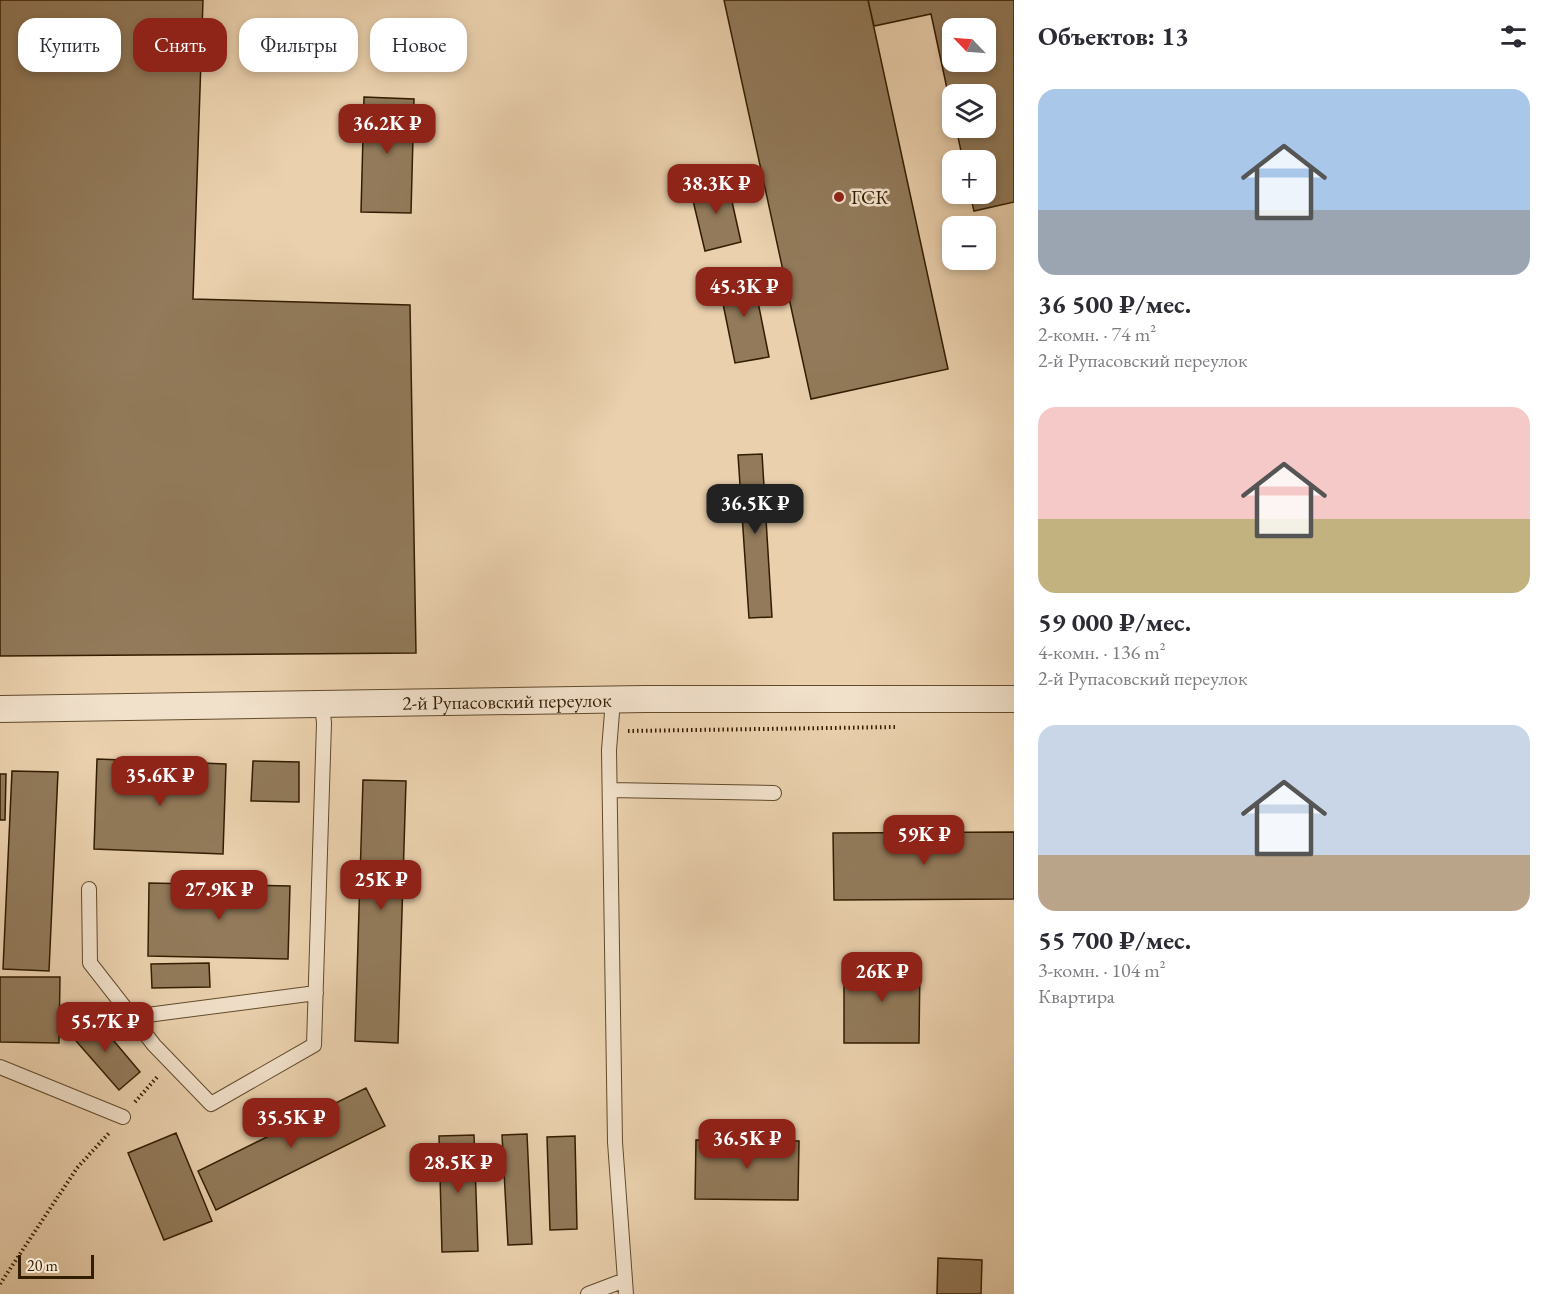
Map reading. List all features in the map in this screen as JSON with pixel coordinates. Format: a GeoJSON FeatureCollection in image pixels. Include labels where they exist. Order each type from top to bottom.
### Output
{"type":"FeatureCollection","features":[{"type":"Feature","properties":{"kind":"street","name":"2-й Рупасовский переулок"},"geometry":{"type":"LineString","coordinates":[[0,709],[614,700],[1014,699]]}},
{"type":"Feature","properties":{"kind":"lane"},"geometry":{"type":"LineString","coordinates":[[588,1294],[626,1287],[615,1142],[609,750],[614,700]]}},
{"type":"Feature","properties":{"kind":"lane"},"geometry":{"type":"LineString","coordinates":[[89,889],[90,963],[132,1017],[212,1104],[314,1045],[324,744],[322,704]]}},
{"type":"Feature","properties":{"kind":"lane"},"geometry":{"type":"LineString","coordinates":[[610,790],[774,793]]}},
{"type":"Feature","properties":{"kind":"lane"},"geometry":{"type":"LineString","coordinates":[[132,1017],[316,993]]}},
{"type":"Feature","properties":{"kind":"lane"},"geometry":{"type":"LineString","coordinates":[[0,1067],[123,1117]]}},
{"type":"Feature","properties":{"kind":"path"},"geometry":{"type":"LineString","coordinates":[[0,1284],[77,1168],[171,1062]]}},
{"type":"Feature","properties":{"kind":"building"},"geometry":{"type":"Polygon","coordinates":[[[0,0],[203,0],[202,18],[133,18],[133,72],[201,72],[193,299],[410,305],[416,653],[0,656],[0,0]]]}},
{"type":"Feature","properties":{"kind":"building","name":"ГСК"},"geometry":{"type":"Polygon","coordinates":[[[724,0],[868,0],[948,369],[811,399],[724,0]]]}},
{"type":"Feature","properties":{"kind":"building"},"geometry":{"type":"Polygon","coordinates":[[[868,0],[1014,0],[1014,202],[974,211],[972,204],[996,204],[996,150],[961,150],[958,138],[996,138],[996,84],[946,84],[943,72],[996,72],[996,18],[942,18],[942,65],[931,14],[874,26],[868,0]]]}},
{"type":"Feature","properties":{"kind":"building"},"geometry":{"type":"Polygon","coordinates":[[[364,97],[414,99],[411,213],[361,212],[364,97]]]}},
{"type":"Feature","properties":{"kind":"building"},"geometry":{"type":"Polygon","coordinates":[[[727,179],[741,242],[705,251],[690,188],[727,179]]]}},
{"type":"Feature","properties":{"kind":"building"},"geometry":{"type":"Polygon","coordinates":[[[752,272],[769,357],[735,363],[718,279],[752,272]]]}},
{"type":"Feature","properties":{"kind":"building"},"geometry":{"type":"Polygon","coordinates":[[[762,454],[772,617],[749,618],[738,455],[762,454]]]}},
{"type":"Feature","properties":{"kind":"building"},"geometry":{"type":"Polygon","coordinates":[[[97,759],[226,764],[223,854],[94,849],[97,759]]]}},
{"type":"Feature","properties":{"kind":"building"},"geometry":{"type":"Polygon","coordinates":[[[253,761],[299,762],[299,802],[251,801],[253,761]]]}},
{"type":"Feature","properties":{"kind":"building"},"geometry":{"type":"Polygon","coordinates":[[[12,771],[58,772],[49,971],[3,969],[12,771]]]}},
{"type":"Feature","properties":{"kind":"building"},"geometry":{"type":"Polygon","coordinates":[[[0,774],[6,774],[5,820],[0,820],[0,774]]]}},
{"type":"Feature","properties":{"kind":"building"},"geometry":{"type":"Polygon","coordinates":[[[363,780],[406,781],[398,1043],[355,1041],[363,780]]]}},
{"type":"Feature","properties":{"kind":"building"},"geometry":{"type":"Polygon","coordinates":[[[1014,832],[1014,899],[834,900],[833,833],[1014,832]]]}},
{"type":"Feature","properties":{"kind":"building"},"geometry":{"type":"Polygon","coordinates":[[[149,883],[290,886],[288,959],[148,956],[149,883]]]}},
{"type":"Feature","properties":{"kind":"building"},"geometry":{"type":"Polygon","coordinates":[[[209,963],[210,987],[152,988],[151,964],[209,963]]]}},
{"type":"Feature","properties":{"kind":"building"},"geometry":{"type":"Polygon","coordinates":[[[844,963],[920,963],[919,1043],[844,1043],[844,963]]]}},
{"type":"Feature","properties":{"kind":"building"},"geometry":{"type":"Polygon","coordinates":[[[0,977],[60,977],[59,1043],[0,1042],[0,977]]]}},
{"type":"Feature","properties":{"kind":"building"},"geometry":{"type":"Polygon","coordinates":[[[92,1015],[140,1072],[119,1090],[70,1034],[92,1015]]]}},
{"type":"Feature","properties":{"kind":"building"},"geometry":{"type":"Polygon","coordinates":[[[366,1088],[385,1126],[216,1210],[198,1171],[366,1088]]]}},
{"type":"Feature","properties":{"kind":"building"},"geometry":{"type":"Polygon","coordinates":[[[176,1133],[212,1221],[164,1240],[128,1153],[176,1133]]]}},
{"type":"Feature","properties":{"kind":"building"},"geometry":{"type":"Polygon","coordinates":[[[527,1134],[532,1244],[508,1245],[502,1135],[527,1134]]]}},
{"type":"Feature","properties":{"kind":"building"},"geometry":{"type":"Polygon","coordinates":[[[474,1135],[478,1251],[442,1252],[439,1136],[474,1135]]]}},
{"type":"Feature","properties":{"kind":"building"},"geometry":{"type":"Polygon","coordinates":[[[575,1136],[577,1229],[550,1230],[547,1137],[575,1136]]]}},
{"type":"Feature","properties":{"kind":"building"},"geometry":{"type":"Polygon","coordinates":[[[696,1140],[799,1141],[798,1200],[695,1199],[696,1140]]]}},
{"type":"Feature","properties":{"kind":"building"},"geometry":{"type":"Polygon","coordinates":[[[938,1258],[982,1260],[981,1294],[937,1294],[938,1258]]]}},
{"type":"Feature","properties":{"kind":"place","name":"ГСК"},"geometry":{"type":"Point","coordinates":[839,197]}}]}
